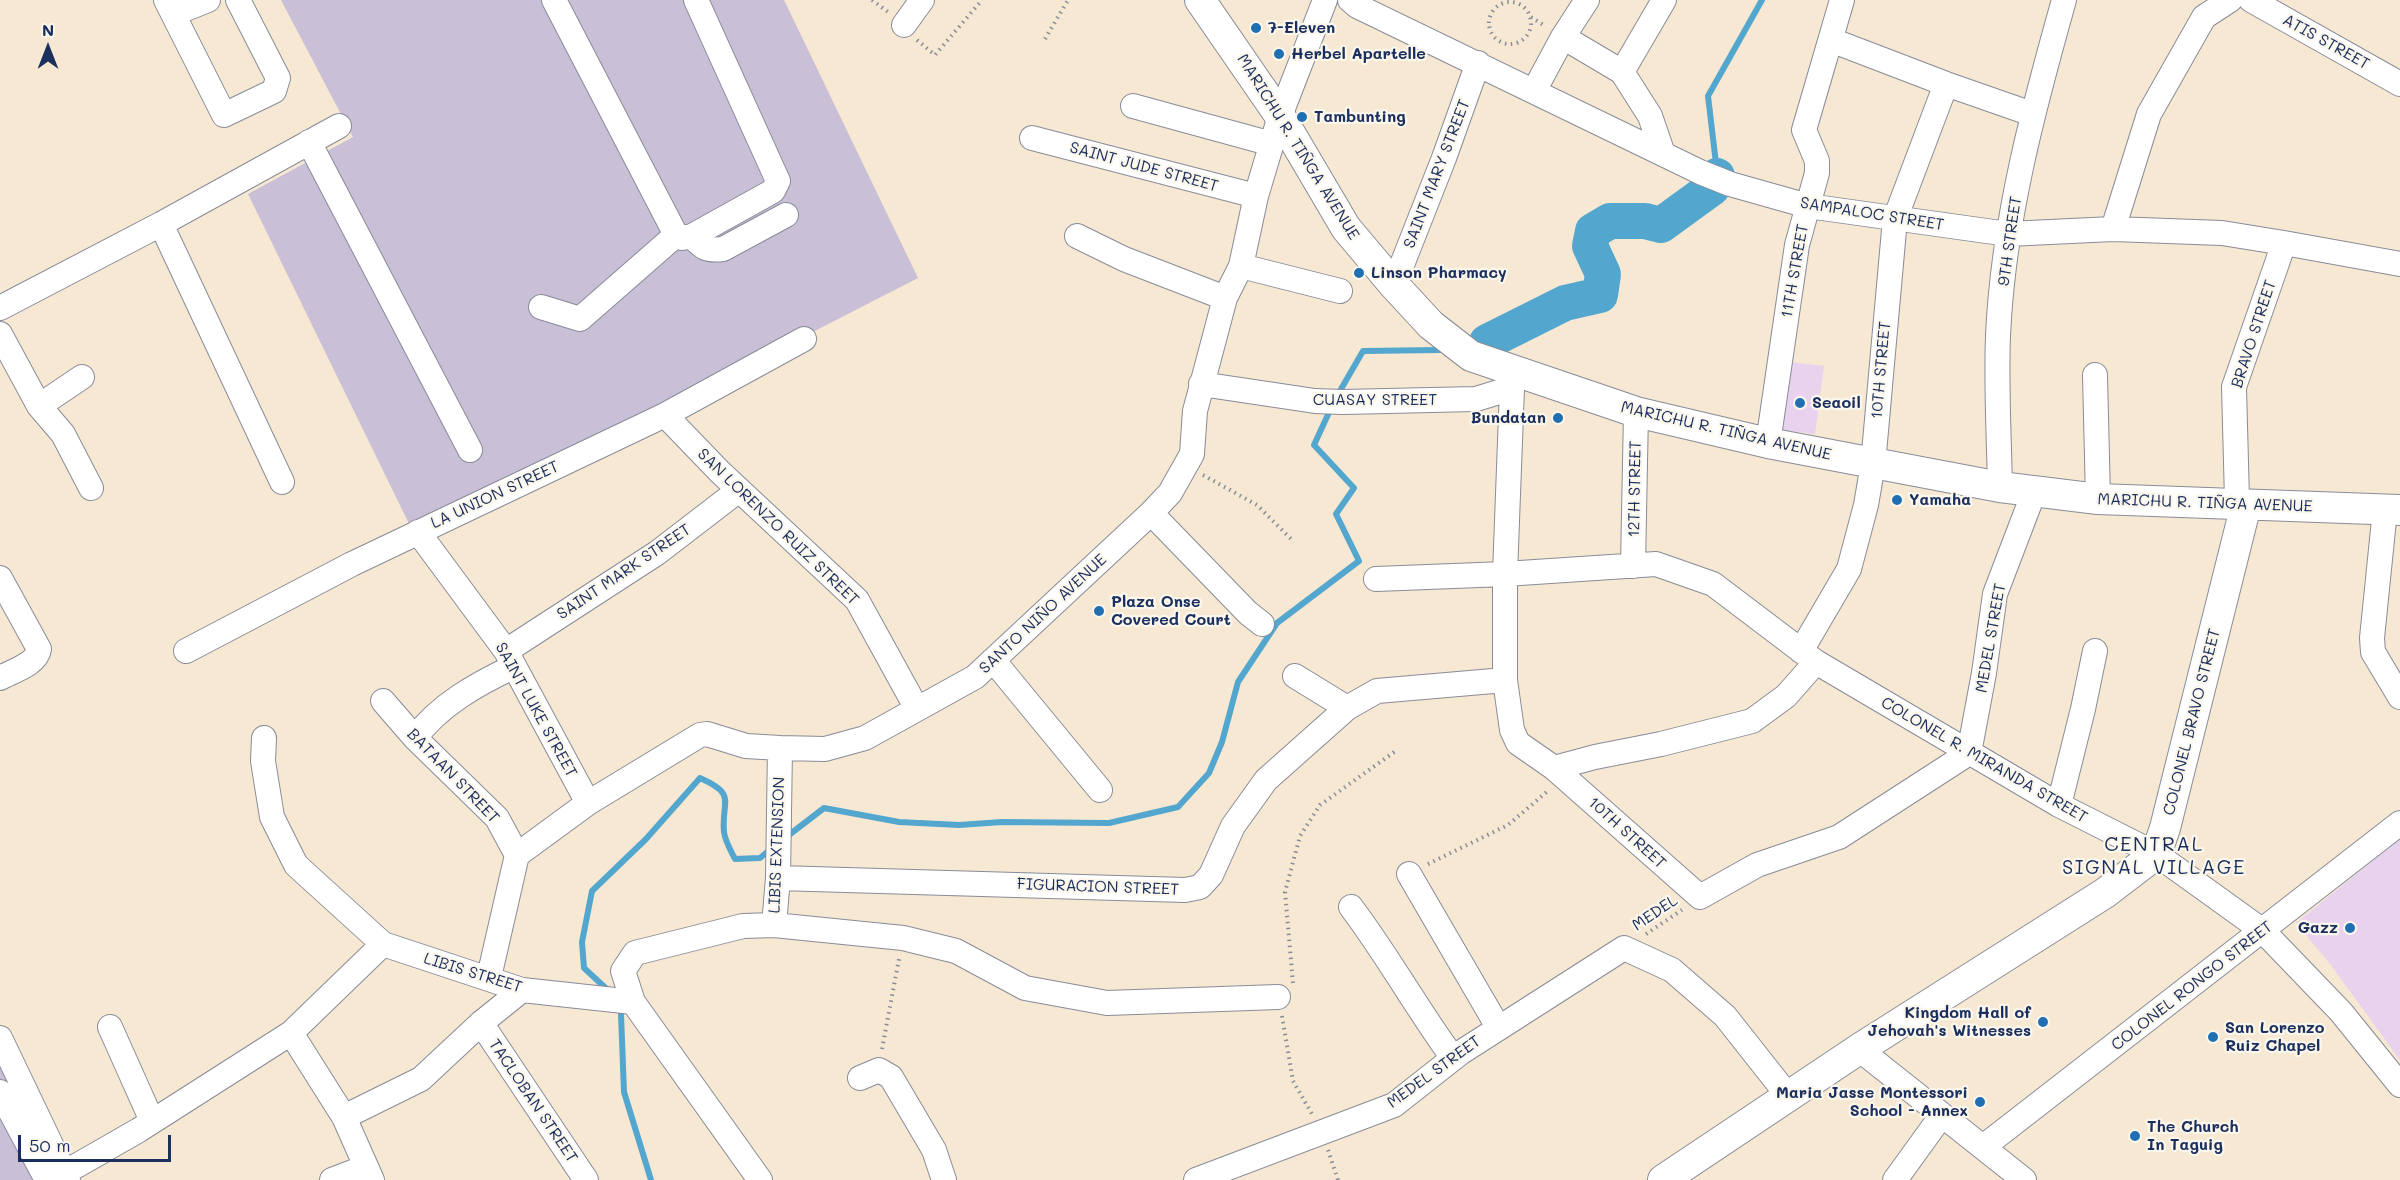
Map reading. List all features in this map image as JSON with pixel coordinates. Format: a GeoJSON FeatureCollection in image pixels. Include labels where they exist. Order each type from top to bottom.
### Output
{"type":"FeatureCollection","features":[{"type":"Feature","properties":{"kind":"main road","name":"MARICHU R. TIÑGA AVENUE"},"geometry":{"type":"LineString","coordinates":[[1200,0],[1280,116],[1346,228],[1431,325],[1472,356],[1513,379],[1636,412],[1768,442],[2000,487],[2098,499],[2242,502],[2392,510]]}},
{"type":"Feature","properties":{"kind":"main road","name":"COLONEL BRAVO STREET"},"geometry":{"type":"LineString","coordinates":[[2156,854],[2165,828],[2242,502]]}},
{"type":"Feature","properties":{"kind":"main road"},"geometry":{"type":"LineString","coordinates":[[1663,1180],[1859,1049],[2105,893],[2156,854]]}},
{"type":"Feature","properties":{"kind":"street"},"geometry":{"type":"LineString","coordinates":[[208,0],[169,7],[224,115],[274,91],[278,78],[238,0]]}},
{"type":"Feature","properties":{"kind":"street"},"geometry":{"type":"LineString","coordinates":[[554,0],[684,236],[711,251],[723,249],[786,215]]}},
{"type":"Feature","properties":{"kind":"street"},"geometry":{"type":"LineString","coordinates":[[541,307],[580,319],[684,236],[773,191],[778,181],[696,0]]}},
{"type":"Feature","properties":{"kind":"street"},"geometry":{"type":"LineString","coordinates":[[904,25],[922,0]]}},
{"type":"Feature","properties":{"kind":"street","name":"SANTO NIÑO AVENUE"},"geometry":{"type":"LineString","coordinates":[[517,855],[588,803],[700,735],[707,734],[746,746],[825,749],[865,738],[975,677],[1170,493],[1192,454],[1201,384],[1225,298],[1241,266],[1256,196],[1280,116],[1325,0]]}},
{"type":"Feature","properties":{"kind":"street"},"geometry":{"type":"LineString","coordinates":[[1534,91],[1563,37],[1587,0]]}},
{"type":"Feature","properties":{"kind":"street"},"geometry":{"type":"LineString","coordinates":[[1622,72],[1664,0]]}},
{"type":"Feature","properties":{"kind":"street","name":"11TH STREET"},"geometry":{"type":"LineString","coordinates":[[1768,442],[1797,245],[1817,173],[1817,161],[1804,130],[1842,0]]}},
{"type":"Feature","properties":{"kind":"street","name":"9TH STREET"},"geometry":{"type":"LineString","coordinates":[[2000,487],[1998,336],[2008,234],[2032,114],[2064,0]]}},
{"type":"Feature","properties":{"kind":"street"},"geometry":{"type":"LineString","coordinates":[[2113,229],[2149,114],[2204,17],[2230,0]]}},
{"type":"Feature","properties":{"kind":"street","name":"ATIS STREET"},"geometry":{"type":"LineString","coordinates":[[2251,0],[2400,84]]}},
{"type":"Feature","properties":{"kind":"street","name":"SAMPALOC STREET"},"geometry":{"type":"LineString","coordinates":[[1356,2],[1700,172],[1730,184],[1808,206],[2008,234],[2113,229],[2222,233],[2400,264]]}},
{"type":"Feature","properties":{"kind":"street"},"geometry":{"type":"LineString","coordinates":[[1563,37],[1622,72],[1650,116],[1663,154]]}},
{"type":"Feature","properties":{"kind":"street"},"geometry":{"type":"LineString","coordinates":[[1831,40],[2032,114]]}},
{"type":"Feature","properties":{"kind":"street","name":"SAINT MARY STREET"},"geometry":{"type":"LineString","coordinates":[[1394,285],[1444,158],[1478,63]]}},
{"type":"Feature","properties":{"kind":"street","name":"10TH STREET"},"geometry":{"type":"LineString","coordinates":[[1559,772],[1595,757],[1752,722],[1786,696],[1808,656],[1849,569],[1866,505],[1873,464],[1895,219],[1946,84]]}},
{"type":"Feature","properties":{"kind":"street"},"geometry":{"type":"LineString","coordinates":[[1133,106],[1272,144]]}},
{"type":"Feature","properties":{"kind":"street"},"geometry":{"type":"LineString","coordinates":[[0,308],[161,224],[339,126]]}},
{"type":"Feature","properties":{"kind":"street","name":"SAINT JUDE STREET"},"geometry":{"type":"LineString","coordinates":[[1032,138],[1256,196]]}},
{"type":"Feature","properties":{"kind":"street"},"geometry":{"type":"LineString","coordinates":[[309,142],[470,450]]}},
{"type":"Feature","properties":{"kind":"street"},"geometry":{"type":"LineString","coordinates":[[161,224],[282,483]]}},
{"type":"Feature","properties":{"kind":"street"},"geometry":{"type":"LineString","coordinates":[[1077,236],[1103,250],[1225,298]]}},
{"type":"Feature","properties":{"kind":"street","name":"BRAVO STREET"},"geometry":{"type":"LineString","coordinates":[[2242,502],[2235,387],[2284,243]]}},
{"type":"Feature","properties":{"kind":"street"},"geometry":{"type":"LineString","coordinates":[[1241,266],[1340,291]]}},
{"type":"Feature","properties":{"kind":"street"},"geometry":{"type":"LineString","coordinates":[[0,334],[39,406],[63,434],[91,488]]}},
{"type":"Feature","properties":{"kind":"street","name":"LA UNION STREET"},"geometry":{"type":"LineString","coordinates":[[186,651],[418,532],[665,415],[804,339]]}},
{"type":"Feature","properties":{"kind":"street"},"geometry":{"type":"LineString","coordinates":[[2095,375],[2098,499]]}},
{"type":"Feature","properties":{"kind":"street"},"geometry":{"type":"LineString","coordinates":[[39,406],[82,377]]}},
{"type":"Feature","properties":{"kind":"street","name":"10TH STREET"},"geometry":{"type":"LineString","coordinates":[[1513,379],[1505,574],[1505,680],[1512,730],[1518,743],[1559,772],[1700,897]]}},
{"type":"Feature","properties":{"kind":"street","name":"CUASAY STREET"},"geometry":{"type":"LineString","coordinates":[[1201,384],[1314,401],[1342,402],[1476,399],[1513,379]]}},
{"type":"Feature","properties":{"kind":"street","name":"12TH STREET"},"geometry":{"type":"LineString","coordinates":[[1633,566],[1636,412]]}},
{"type":"Feature","properties":{"kind":"street","name":"SAN LORENZO RUIZ STREET"},"geometry":{"type":"LineString","coordinates":[[665,415],[740,490],[857,600],[917,709]]}},
{"type":"Feature","properties":{"kind":"street","name":"SAINT MARK STREET"},"geometry":{"type":"LineString","coordinates":[[415,738],[436,714],[740,490]]}},
{"type":"Feature","properties":{"kind":"street","name":"MEDEL STREET"},"geometry":{"type":"LineString","coordinates":[[1969,753],[1984,673],[1995,594],[2034,492]]}},
{"type":"Feature","properties":{"kind":"street"},"geometry":{"type":"LineString","coordinates":[[2392,510],[2372,638],[2373,652],[2400,697]]}},
{"type":"Feature","properties":{"kind":"street"},"geometry":{"type":"LineString","coordinates":[[1151,513],[1248,613],[1262,624]]}},
{"type":"Feature","properties":{"kind":"street","name":"SAINT LUKE STREET"},"geometry":{"type":"LineString","coordinates":[[418,532],[509,659],[588,803]]}},
{"type":"Feature","properties":{"kind":"street","name":"COLONEL R. MIRANDA STREET"},"geometry":{"type":"LineString","coordinates":[[1376,579],[1505,574],[1656,564],[1713,584],[1808,656],[2059,805],[2156,854],[2264,931],[2341,1012],[2400,1085]]}},
{"type":"Feature","properties":{"kind":"street"},"geometry":{"type":"LineString","coordinates":[[0,578],[39,649],[38,656],[33,661],[0,678]]}},
{"type":"Feature","properties":{"kind":"street"},"geometry":{"type":"LineString","coordinates":[[2059,805],[2084,709],[2095,651]]}},
{"type":"Feature","properties":{"kind":"street"},"geometry":{"type":"LineString","coordinates":[[993,660],[1100,790]]}},
{"type":"Feature","properties":{"kind":"street"},"geometry":{"type":"LineString","coordinates":[[1295,676],[1347,708]]}},
{"type":"Feature","properties":{"kind":"street","name":"FIGURACION STREET"},"geometry":{"type":"LineString","coordinates":[[778,855],[1185,890],[1200,887],[1211,875],[1233,826],[1266,780],[1347,708],[1377,691],[1505,680]]}},
{"type":"Feature","properties":{"kind":"street","name":"BATAAN STREET"},"geometry":{"type":"LineString","coordinates":[[383,702],[415,738],[497,818],[517,855]]}},
{"type":"Feature","properties":{"kind":"street","name":"LIBIS STREET"},"geometry":{"type":"LineString","coordinates":[[264,738],[263,761],[272,817],[296,865],[383,945],[489,977],[522,990],[633,1002]]}},
{"type":"Feature","properties":{"kind":"street","name":"LIBIS EXTENSION"},"geometry":{"type":"LineString","coordinates":[[633,1002],[623,971],[635,953],[743,926],[774,925],[780,748]]}},
{"type":"Feature","properties":{"kind":"street"},"geometry":{"type":"LineString","coordinates":[[1700,897],[1757,865],[1839,837],[1969,753]]}},
{"type":"Feature","properties":{"kind":"street","name":"COLONEL RONGO STREET"},"geometry":{"type":"LineString","coordinates":[[1983,1147],[2264,931],[2400,823]]}},
{"type":"Feature","properties":{"kind":"street"},"geometry":{"type":"LineString","coordinates":[[489,977],[517,855]]}},
{"type":"Feature","properties":{"kind":"street"},"geometry":{"type":"LineString","coordinates":[[1409,874],[1498,1027]]}},
{"type":"Feature","properties":{"kind":"street"},"geometry":{"type":"LineString","coordinates":[[1352,907],[1453,1058]]}},
{"type":"Feature","properties":{"kind":"street"},"geometry":{"type":"LineString","coordinates":[[774,925],[903,938],[956,951],[1025,988],[1107,1003],[1278,997]]}},
{"type":"Feature","properties":{"kind":"street"},"geometry":{"type":"LineString","coordinates":[[59,1178],[291,1033],[383,945]]}},
{"type":"Feature","properties":{"kind":"street"},"geometry":{"type":"LineString","coordinates":[[1624,948],[1672,970],[1725,1016],[1789,1097]]}},
{"type":"Feature","properties":{"kind":"street","name":"MEDEL STREET"},"geometry":{"type":"LineString","coordinates":[[1196,1180],[1394,1105],[1453,1058],[1498,1027],[1624,948]]}},
{"type":"Feature","properties":{"kind":"street"},"geometry":{"type":"LineString","coordinates":[[344,1118],[421,1079],[481,1023],[522,990]]}},
{"type":"Feature","properties":{"kind":"street"},"geometry":{"type":"LineString","coordinates":[[633,1002],[760,1180]]}},
{"type":"Feature","properties":{"kind":"street","name":"TACLOBAN STREET"},"geometry":{"type":"LineString","coordinates":[[481,1023],[586,1180]]}},
{"type":"Feature","properties":{"kind":"street"},"geometry":{"type":"LineString","coordinates":[[110,1027],[152,1121]]}},
{"type":"Feature","properties":{"kind":"street"},"geometry":{"type":"LineString","coordinates":[[291,1033],[344,1118],[369,1174],[332,1180]]}},
{"type":"Feature","properties":{"kind":"street"},"geometry":{"type":"LineString","coordinates":[[0,1038],[59,1178]]}},
{"type":"Feature","properties":{"kind":"street"},"geometry":{"type":"LineString","coordinates":[[1859,1049],[2024,1180]]}},
{"type":"Feature","properties":{"kind":"street"},"geometry":{"type":"LineString","coordinates":[[869,1074],[891,1077],[934,1150],[944,1180]]}},
{"type":"Feature","properties":{"kind":"street"},"geometry":{"type":"LineString","coordinates":[[0,1092],[59,1178]]}},
{"type":"Feature","properties":{"kind":"street"},"geometry":{"type":"LineString","coordinates":[[1895,1180],[1942,1115]]}},
{"type":"Feature","properties":{"kind":"path"},"geometry":{"type":"LineString","coordinates":[[1046,39],[1068,0]]}},
{"type":"Feature","properties":{"kind":"path"},"geometry":{"type":"LineString","coordinates":[[1504,3],[1521,3],[1530,17],[1531,24],[1527,36],[1517,44],[1510,45],[1498,40],[1490,30],[1489,23],[1493,11],[1504,3]]}},
{"type":"Feature","properties":{"kind":"path"},"geometry":{"type":"LineString","coordinates":[[1187,466],[1257,505],[1294,542]]}},
{"type":"Feature","properties":{"kind":"path"},"geometry":{"type":"LineString","coordinates":[[1338,1180],[1323,1133],[1293,1081],[1278,997],[1292,990],[1284,892],[1300,836],[1320,805],[1397,750]]}},
{"type":"Feature","properties":{"kind":"path"},"geometry":{"type":"LineString","coordinates":[[1441,858],[1508,825],[1559,772]]}},
{"type":"Feature","properties":{"kind":"path","name":"MEDEL"},"geometry":{"type":"LineString","coordinates":[[1624,948],[1700,897]]}},
{"type":"Feature","properties":{"kind":"path"},"geometry":{"type":"LineString","coordinates":[[869,1074],[903,938]]}},
{"type":"Feature","properties":{"kind":"shaded area"},"geometry":{"type":"Polygon","coordinates":[[[281,0],[784,0],[918,278],[415,536],[248,194],[353,137],[281,0]]]}},
{"type":"Feature","properties":{"kind":"shaded area"},"geometry":{"type":"Polygon","coordinates":[[[1789,362],[1824,366],[1815,434],[1780,430],[1789,362]]]}},
{"type":"Feature","properties":{"kind":"shaded area"},"geometry":{"type":"Polygon","coordinates":[[[2400,839],[2400,1060],[2330,964],[2296,923],[2400,839]]]}},
{"type":"Feature","properties":{"kind":"shaded area"},"geometry":{"type":"Polygon","coordinates":[[[0,1041],[71,1180],[0,1180],[0,1041]]]}},
{"type":"Feature","properties":{"kind":"waterway"},"geometry":{"type":"LineString","coordinates":[[1717,172],[1708,96],[1762,0]]}},
{"type":"Feature","properties":{"kind":"waterway"},"geometry":{"type":"LineString","coordinates":[[1487,342],[1565,303],[1600,295],[1603,274],[1590,246],[1593,231],[1610,221],[1645,221],[1661,225],[1712,188],[1717,176]]}},
{"type":"Feature","properties":{"kind":"waterway"},"geometry":{"type":"LineString","coordinates":[[1337,396],[1363,351],[1440,350]]}},
{"type":"Feature","properties":{"kind":"waterway"},"geometry":{"type":"LineString","coordinates":[[785,838],[824,808],[899,822],[959,825],[1002,822],[1109,823],[1178,807],[1209,773],[1222,742],[1238,682],[1277,623],[1359,561],[1336,514],[1354,488],[1314,445],[1331,408]]}},
{"type":"Feature","properties":{"kind":"waterway"},"geometry":{"type":"LineString","coordinates":[[610,992],[584,968],[582,942],[592,891],[646,839],[700,778],[724,794],[725,835],[735,859],[760,858],[772,848]]}},
{"type":"Feature","properties":{"kind":"waterway"},"geometry":{"type":"LineString","coordinates":[[621,1014],[624,1092],[651,1180]]}},
{"type":"Feature","properties":{"kind":"place","name":"7-Eleven"},"geometry":{"type":"Point","coordinates":[1256,28]}},
{"type":"Feature","properties":{"kind":"place","name":"Herbel Apartelle"},"geometry":{"type":"Point","coordinates":[1279,54]}},
{"type":"Feature","properties":{"kind":"place","name":"Tambunting"},"geometry":{"type":"Point","coordinates":[1302,117]}},
{"type":"Feature","properties":{"kind":"place","name":"Linson Pharmacy"},"geometry":{"type":"Point","coordinates":[1359,273]}},
{"type":"Feature","properties":{"kind":"place","name":"Seaoil"},"geometry":{"type":"Point","coordinates":[1800,403]}},
{"type":"Feature","properties":{"kind":"place","name":"Bundatan"},"geometry":{"type":"Point","coordinates":[1558,418]}},
{"type":"Feature","properties":{"kind":"place","name":"Yamaha"},"geometry":{"type":"Point","coordinates":[1897,500]}},
{"type":"Feature","properties":{"kind":"place","name":"Plaza Onse Covered Court"},"geometry":{"type":"Point","coordinates":[1099,611]}},
{"type":"Feature","properties":{"kind":"place","name":"Gazz"},"geometry":{"type":"Point","coordinates":[2350,928]}},
{"type":"Feature","properties":{"kind":"place","name":"Kingdom Hall of Jehovah's Witnesses"},"geometry":{"type":"Point","coordinates":[2043,1022]}},
{"type":"Feature","properties":{"kind":"place","name":"San Lorenzo Ruiz Chapel"},"geometry":{"type":"Point","coordinates":[2213,1037]}},
{"type":"Feature","properties":{"kind":"place","name":"Maria Jasse Montessori School - Annex"},"geometry":{"type":"Point","coordinates":[1980,1102]}},
{"type":"Feature","properties":{"kind":"place","name":"The Church In Taguig"},"geometry":{"type":"Point","coordinates":[2135,1136]}},
{"type":"Feature","properties":{"kind":"district","name":"CENTRAL SIGNAL VILLAGE"},"geometry":{"type":"Point","coordinates":[2154,856]}}]}
